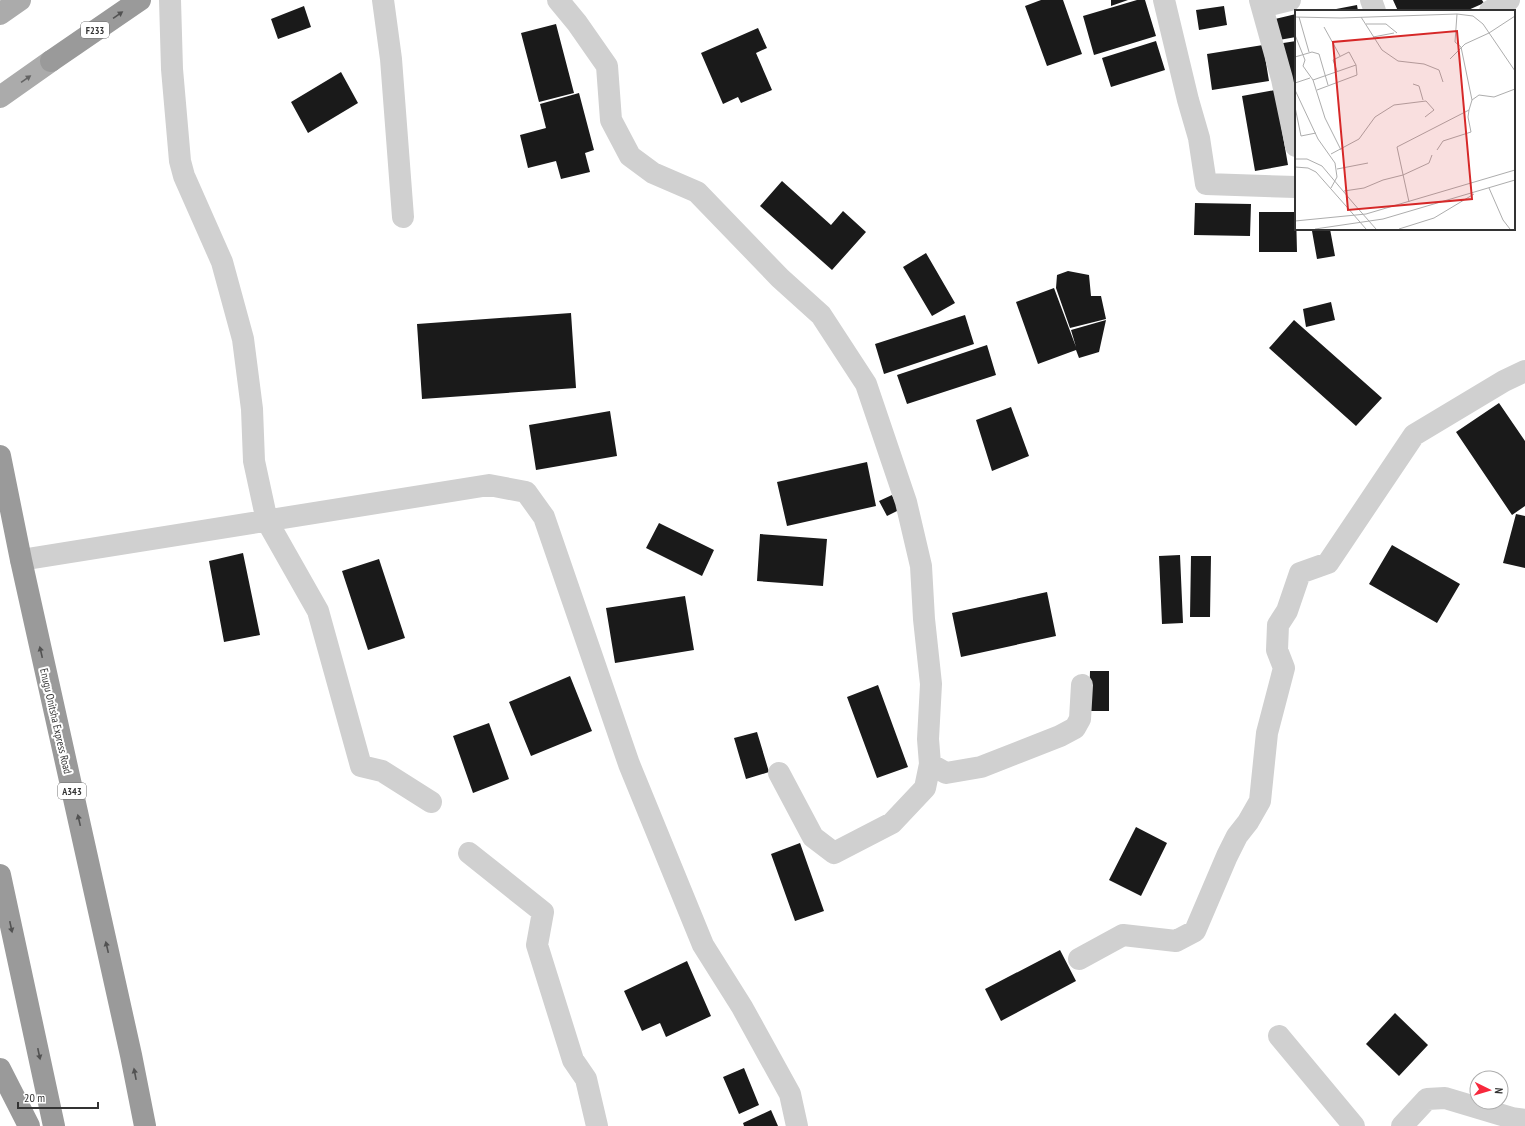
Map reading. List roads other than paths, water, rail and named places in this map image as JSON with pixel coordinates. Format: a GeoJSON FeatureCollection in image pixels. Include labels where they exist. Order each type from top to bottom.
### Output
{"type":"FeatureCollection","features":[{"type":"Feature","properties":{"kind":"highway","name":"F233"},"geometry":{"type":"LineString","coordinates":[[51,61],[140,0]]}},
{"type":"Feature","properties":{"kind":"highway","name":"Enugu Onitsha Express Road"},"geometry":{"type":"LineString","coordinates":[[0,456],[21,560],[145,1126]]}},
{"type":"Feature","properties":{"kind":"highway"},"geometry":{"type":"LineString","coordinates":[[0,875],[54,1126]]}},
{"type":"Feature","properties":{"kind":"highway"},"geometry":{"type":"LineString","coordinates":[[0,1069],[29,1126]]}},
{"type":"Feature","properties":{"kind":"main road"},"geometry":{"type":"LineString","coordinates":[[0,14],[20,0]]}},
{"type":"Feature","properties":{"kind":"main road","name":"F233"},"geometry":{"type":"LineString","coordinates":[[0,97],[51,61]]}},
{"type":"Feature","properties":{"kind":"street"},"geometry":{"type":"LineString","coordinates":[[170,0],[172,69],[180,161],[184,176],[222,262],[243,339],[252,410],[254,461],[267,520],[318,611],[360,766],[382,771],[431,802]]}},
{"type":"Feature","properties":{"kind":"street"},"geometry":{"type":"LineString","coordinates":[[383,0],[391,59],[403,217]]}},
{"type":"Feature","properties":{"kind":"street"},"geometry":{"type":"LineString","coordinates":[[558,0],[577,23],[607,66],[610,120],[630,156],[653,173],[697,192],[780,278],[821,315],[866,384],[906,502],[921,566],[924,619],[931,684],[928,739],[930,764],[925,788],[892,823],[834,853],[813,837],[779,773]]}},
{"type":"Feature","properties":{"kind":"street"},"geometry":{"type":"LineString","coordinates":[[1164,0],[1188,100],[1199,138],[1206,184],[1295,187]]}},
{"type":"Feature","properties":{"kind":"street"},"geometry":{"type":"LineString","coordinates":[[1290,0],[1261,3],[1282,79],[1295,141]]}},
{"type":"Feature","properties":{"kind":"street"},"geometry":{"type":"LineString","coordinates":[[1371,0],[1375,10]]}},
{"type":"Feature","properties":{"kind":"street"},"geometry":{"type":"LineString","coordinates":[[1492,10],[1509,0]]}},
{"type":"Feature","properties":{"kind":"street"},"geometry":{"type":"LineString","coordinates":[[1079,959],[1122,935],[1176,941],[1195,931],[1237,836],[1248,822],[1260,801],[1267,733],[1284,668],[1277,650],[1278,625],[1287,611],[1300,573],[1328,563],[1414,435],[1504,381],[1525,371]]}},
{"type":"Feature","properties":{"kind":"street"},"geometry":{"type":"LineString","coordinates":[[21,560],[489,485],[526,492],[544,517],[629,764],[703,945],[742,1008],[790,1094],[798,1126]]}},
{"type":"Feature","properties":{"kind":"street"},"geometry":{"type":"LineString","coordinates":[[930,764],[946,773],[981,767],[1060,736],[1075,728],[1080,719],[1082,685]]}},
{"type":"Feature","properties":{"kind":"street"},"geometry":{"type":"LineString","coordinates":[[469,853],[543,912],[538,945],[573,1060],[586,1079],[597,1126]]}},
{"type":"Feature","properties":{"kind":"street"},"geometry":{"type":"LineString","coordinates":[[1279,1036],[1354,1126]]}},
{"type":"Feature","properties":{"kind":"street"},"geometry":{"type":"LineString","coordinates":[[1402,1126],[1427,1099],[1445,1098],[1512,1118],[1525,1120]]}}]}
